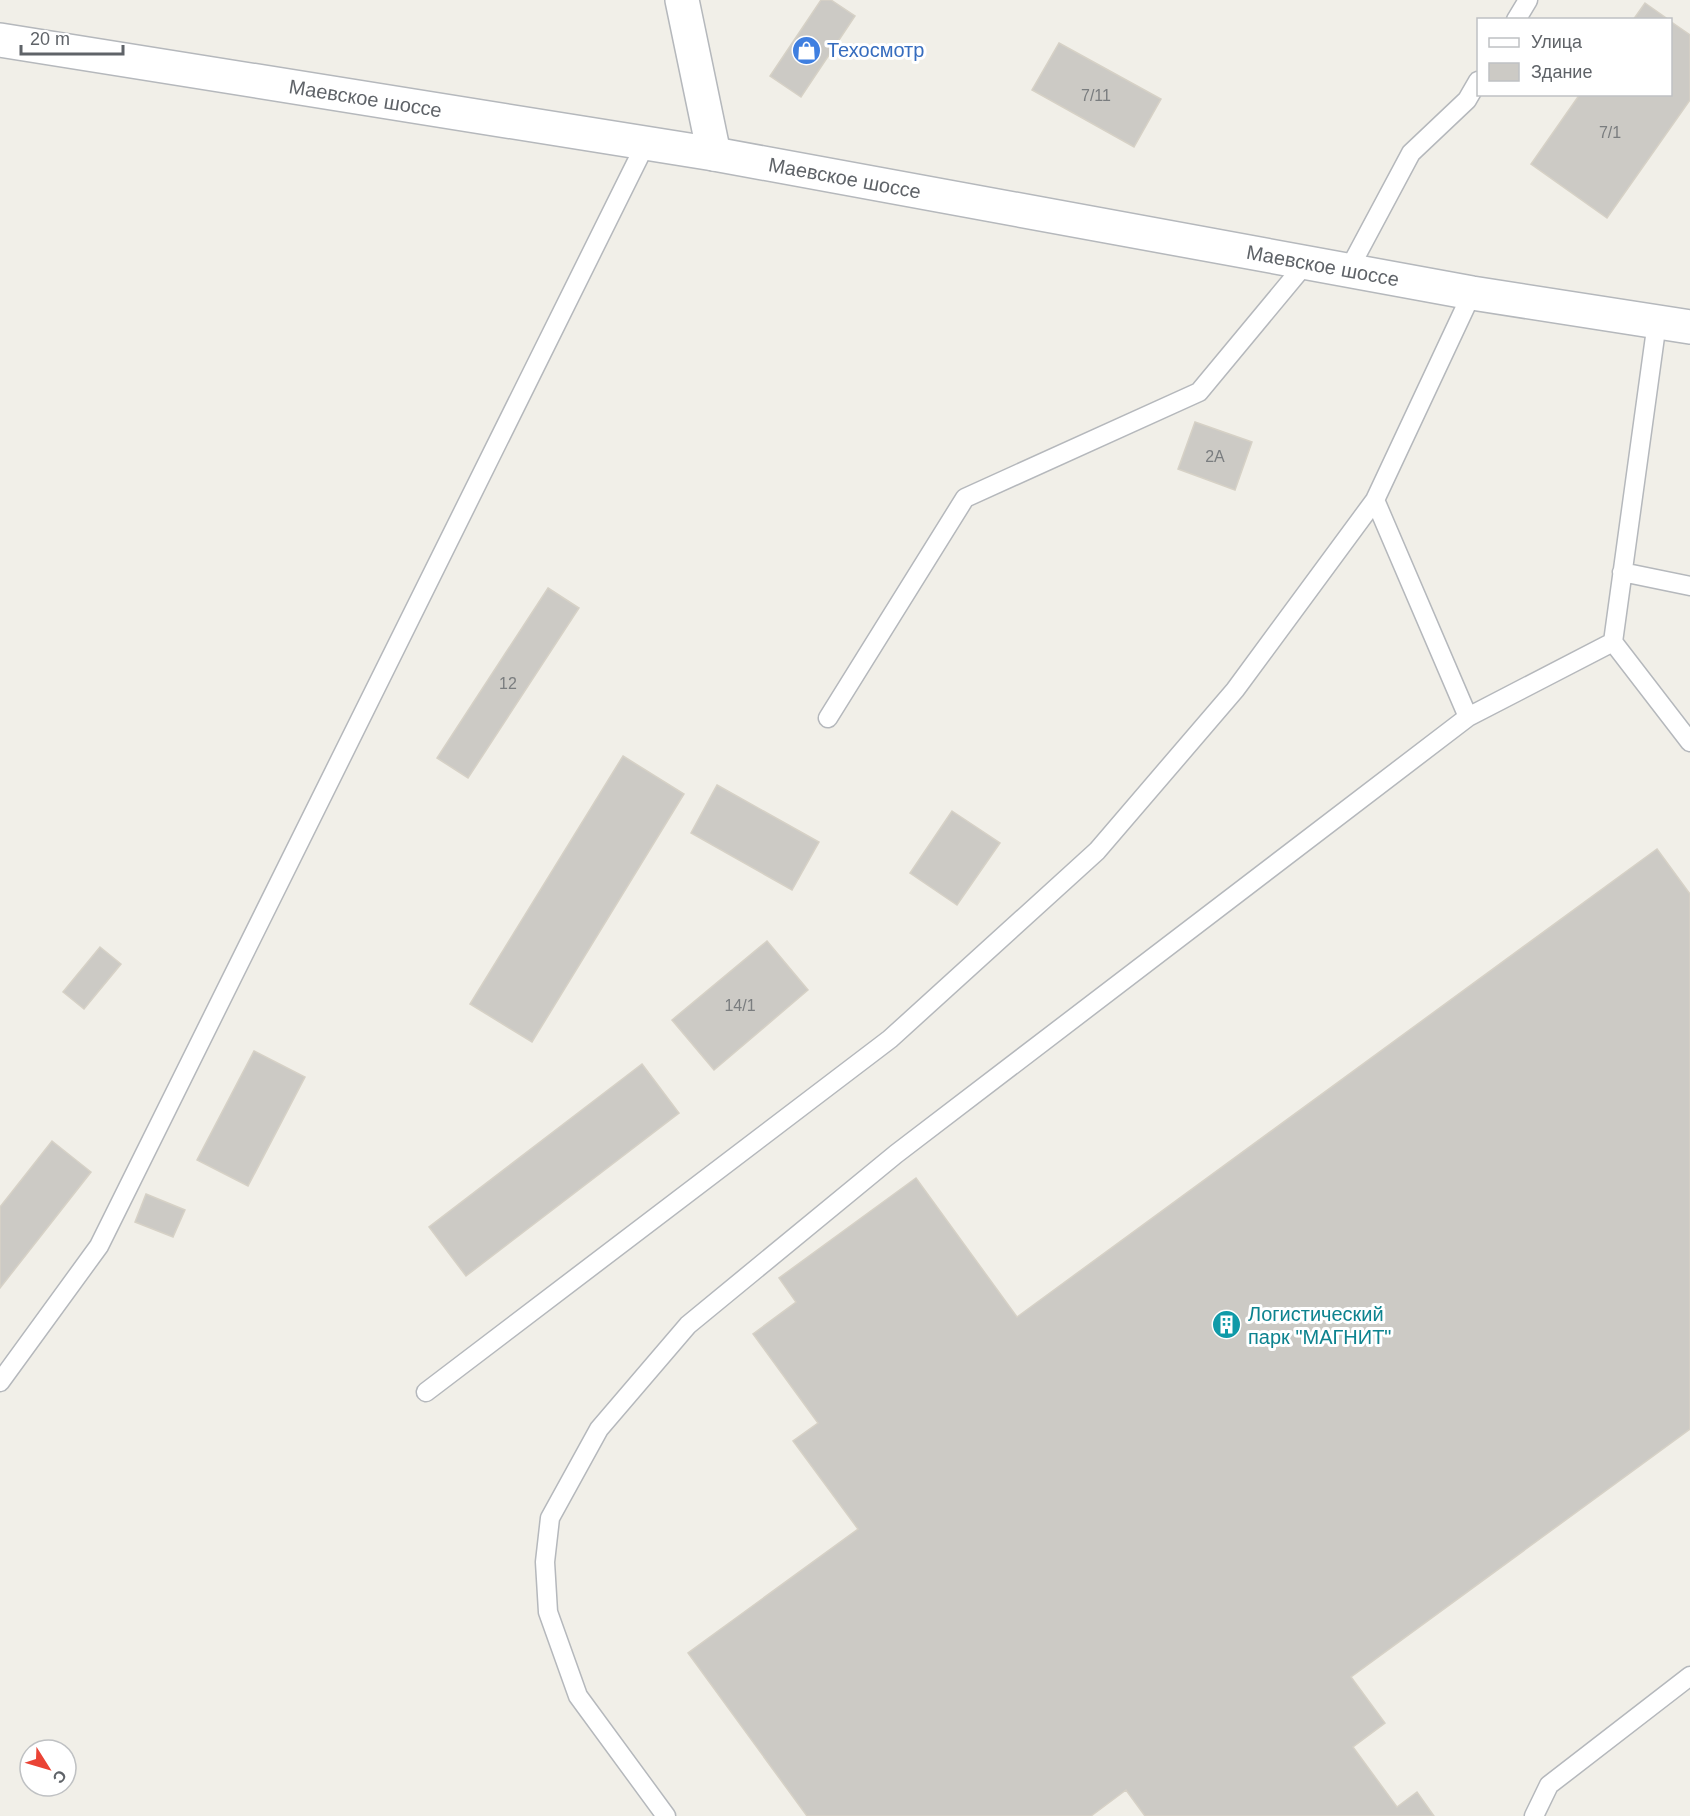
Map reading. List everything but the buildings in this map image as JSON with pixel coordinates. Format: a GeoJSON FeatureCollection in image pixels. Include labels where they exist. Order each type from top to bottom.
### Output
{"type":"FeatureCollection","features":[{"type":"Feature","properties":{"kind":"street"},"geometry":{"type":"LineString","coordinates":[[682,0],[714,154]]}},
{"type":"Feature","properties":{"kind":"street","name":"Маевское шоссе"},"geometry":{"type":"LineString","coordinates":[[0,40],[714,154],[1472,293],[1690,327]]}},
{"type":"Feature","properties":{"kind":"lane"},"geometry":{"type":"LineString","coordinates":[[1517,18],[1528,0]]}},
{"type":"Feature","properties":{"kind":"lane"},"geometry":{"type":"LineString","coordinates":[[1348,271],[1411,153],[1467,100],[1477,84]]}},
{"type":"Feature","properties":{"kind":"lane"},"geometry":{"type":"LineString","coordinates":[[0,1382],[99,1246],[646,143]]}},
{"type":"Feature","properties":{"kind":"lane"},"geometry":{"type":"LineString","coordinates":[[828,718],[965,498],[1199,392],[1306,263]]}},
{"type":"Feature","properties":{"kind":"lane"},"geometry":{"type":"LineString","coordinates":[[426,1392],[890,1039],[1097,851],[1235,690],[1375,500],[1472,293]]}},
{"type":"Feature","properties":{"kind":"lane"},"geometry":{"type":"LineString","coordinates":[[1657,322],[1612,642],[1690,742]]}},
{"type":"Feature","properties":{"kind":"lane"},"geometry":{"type":"LineString","coordinates":[[1375,500],[1468,717]]}},
{"type":"Feature","properties":{"kind":"lane"},"geometry":{"type":"LineString","coordinates":[[1622,572],[1690,586]]}},
{"type":"Feature","properties":{"kind":"lane"},"geometry":{"type":"LineString","coordinates":[[666,1816],[578,1696],[548,1612],[545,1562],[550,1518],[599,1429],[688,1325],[896,1154],[1468,717],[1612,642]]}},
{"type":"Feature","properties":{"kind":"lane"},"geometry":{"type":"LineString","coordinates":[[1534,1816],[1549,1785],[1690,1676]]}},
{"type":"Feature","properties":{"kind":"place","name":"Техосмотр"},"geometry":{"type":"Point","coordinates":[806,50]}},
{"type":"Feature","properties":{"kind":"place","name":"Логистический парк \"МАГНИТ\""},"geometry":{"type":"Point","coordinates":[1227,1325]}}]}
